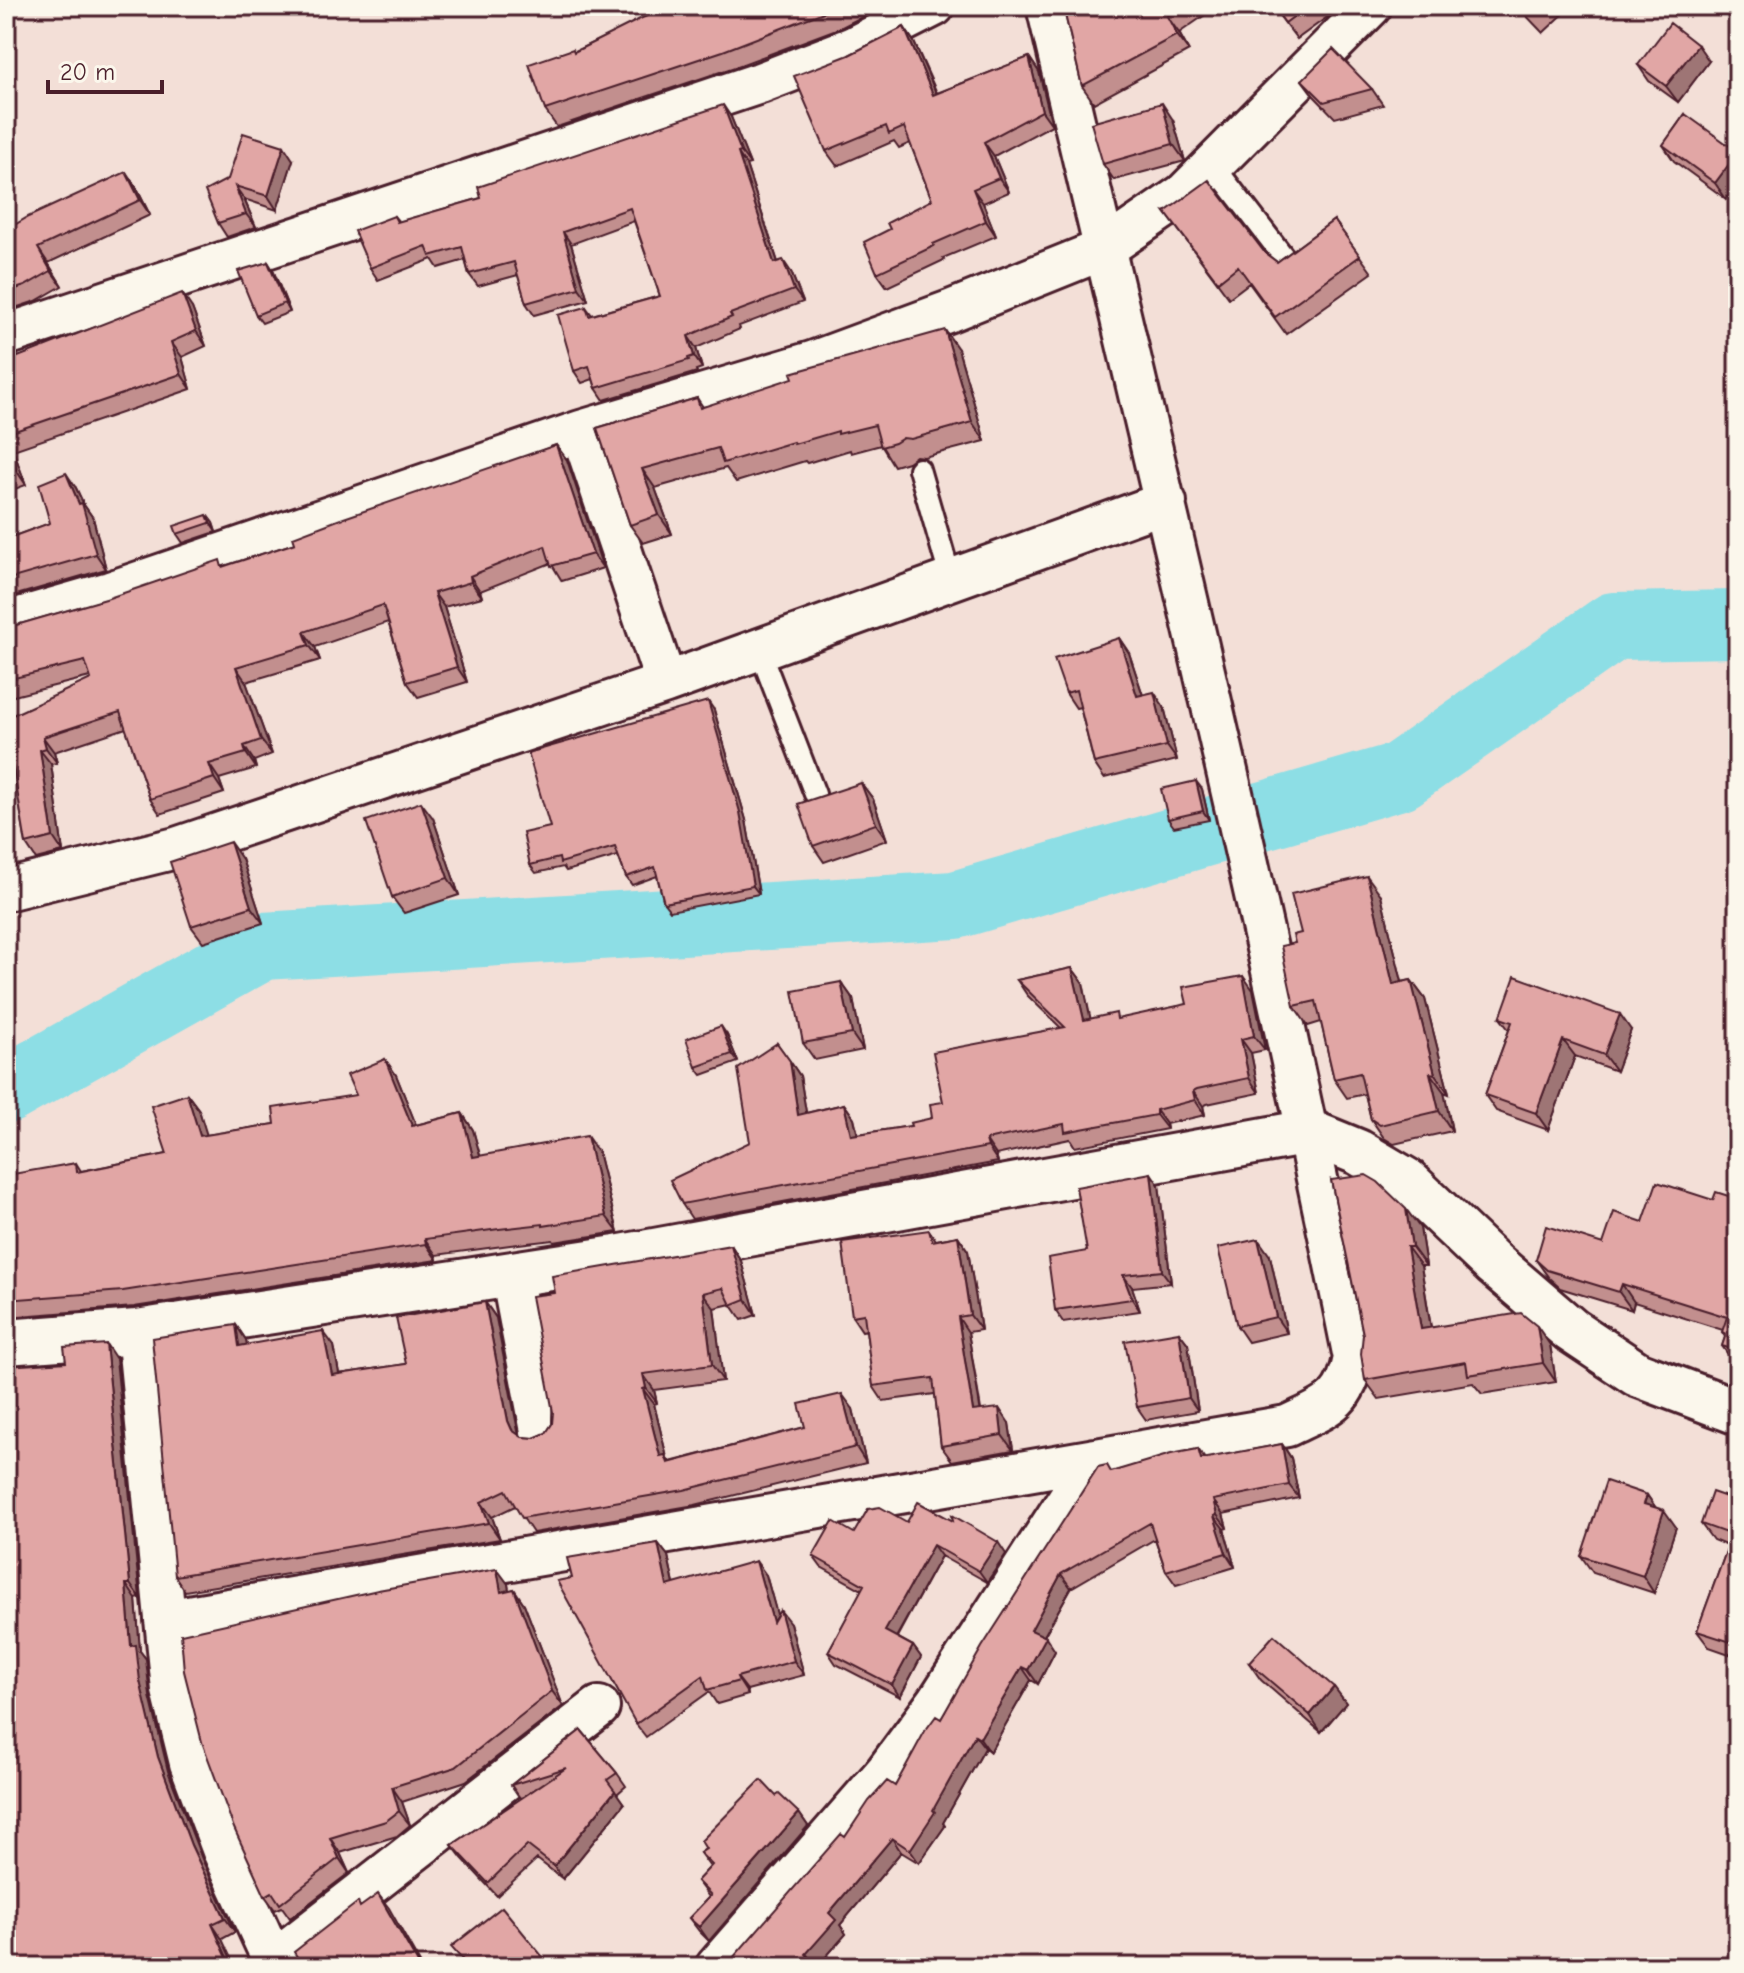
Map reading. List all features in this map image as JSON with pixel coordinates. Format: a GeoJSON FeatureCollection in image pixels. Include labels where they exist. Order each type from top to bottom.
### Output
{"type":"FeatureCollection","features":[{"type":"Feature","properties":{"kind":"street"},"geometry":{"type":"LineString","coordinates":[[6,335],[760,83],[851,48],[934,6]]}},
{"type":"Feature","properties":{"kind":"street"},"geometry":{"type":"LineString","coordinates":[[165,1620],[1287,1426],[1334,1402],[1350,1380],[1354,1358],[1309,1132],[1166,502],[1047,6]]}},
{"type":"Feature","properties":{"kind":"street"},"geometry":{"type":"LineString","coordinates":[[6,622],[110,592],[581,431],[812,362],[1104,249],[1184,194],[1371,6]]}},
{"type":"Feature","properties":{"kind":"street"},"geometry":{"type":"LineString","coordinates":[[581,431],[666,683]]}},
{"type":"Feature","properties":{"kind":"street"},"geometry":{"type":"LineString","coordinates":[[6,890],[176,848],[666,683],[1166,502]]}},
{"type":"Feature","properties":{"kind":"street"},"geometry":{"type":"LineString","coordinates":[[6,1342],[137,1332],[616,1258],[1309,1132],[1358,1152],[1407,1181],[1494,1264],[1571,1330],[1637,1374],[1738,1412]]}},
{"type":"Feature","properties":{"kind":"street"},"geometry":{"type":"LineString","coordinates":[[511,1274],[541,1431]]}},
{"type":"Feature","properties":{"kind":"street"},"geometry":{"type":"LineString","coordinates":[[137,1332],[172,1690],[190,1763],[223,1851],[275,1964],[599,1707]]}},
{"type":"Feature","properties":{"kind":"street"},"geometry":{"type":"LineString","coordinates":[[716,1967],[885,1773],[938,1701],[1094,1459]]}},
{"type":"Feature","properties":{"kind":"lane"},"geometry":{"type":"LineString","coordinates":[[1213,165],[1287,261]]}},
{"type":"Feature","properties":{"kind":"lane"},"geometry":{"type":"LineString","coordinates":[[919,469],[951,580]]}},
{"type":"Feature","properties":{"kind":"lane"},"geometry":{"type":"LineString","coordinates":[[759,649],[815,794]]}},
{"type":"Feature","properties":{"kind":"building"},"geometry":{"type":"Polygon","coordinates":[[[671,6],[839,6],[723,51],[545,110],[529,64],[573,49],[574,52],[671,6]]]}},
{"type":"Feature","properties":{"kind":"building"},"geometry":{"type":"Polygon","coordinates":[[[1063,6],[1182,6],[1167,16],[1177,35],[1082,86],[1063,6]]]}},
{"type":"Feature","properties":{"kind":"building"},"geometry":{"type":"Polygon","coordinates":[[[1273,6],[1308,6],[1285,23],[1273,6]]]}},
{"type":"Feature","properties":{"kind":"building"},"geometry":{"type":"Polygon","coordinates":[[[1522,6],[1537,6],[1529,13],[1522,6]]]}},
{"type":"Feature","properties":{"kind":"building"},"geometry":{"type":"Polygon","coordinates":[[[1670,23],[1698,45],[1666,86],[1638,65],[1670,23]]]}},
{"type":"Feature","properties":{"kind":"building"},"geometry":{"type":"Polygon","coordinates":[[[904,27],[933,95],[1029,57],[1042,111],[984,142],[999,178],[973,189],[986,221],[877,273],[864,242],[890,229],[887,223],[932,200],[904,127],[889,134],[886,126],[826,151],[794,76],[849,55],[904,27]]]}},
{"type":"Feature","properties":{"kind":"building"},"geometry":{"type":"Polygon","coordinates":[[[1333,49],[1372,89],[1324,102],[1302,80],[1333,49]]]}},
{"type":"Feature","properties":{"kind":"building"},"geometry":{"type":"Polygon","coordinates":[[[1162,103],[1173,144],[1103,164],[1091,123],[1162,103]]]}},
{"type":"Feature","properties":{"kind":"building"},"geometry":{"type":"Polygon","coordinates":[[[723,105],[741,152],[738,153],[774,263],[783,260],[794,290],[730,314],[732,317],[688,336],[694,356],[689,360],[596,388],[589,366],[574,371],[558,315],[586,307],[589,316],[660,296],[630,208],[563,232],[579,288],[526,303],[514,262],[469,274],[462,247],[430,256],[426,246],[370,268],[354,231],[394,216],[397,222],[481,198],[478,187],[723,105]]]}},
{"type":"Feature","properties":{"kind":"building"},"geometry":{"type":"Polygon","coordinates":[[[1685,114],[1738,152],[1715,183],[1663,145],[1685,114]]]}},
{"type":"Feature","properties":{"kind":"building"},"geometry":{"type":"Polygon","coordinates":[[[243,133],[284,146],[268,196],[235,186],[246,214],[218,223],[205,191],[228,179],[243,133]]]}},
{"type":"Feature","properties":{"kind":"building"},"geometry":{"type":"Polygon","coordinates":[[[126,172],[140,200],[38,248],[51,271],[25,286],[6,292],[6,230],[126,172]]]}},
{"type":"Feature","properties":{"kind":"building"},"geometry":{"type":"Polygon","coordinates":[[[1209,180],[1265,253],[1277,262],[1334,220],[1360,256],[1275,317],[1238,266],[1218,282],[1165,212],[1209,180]]]}},
{"type":"Feature","properties":{"kind":"building"},"geometry":{"type":"Polygon","coordinates":[[[268,262],[285,303],[256,315],[238,271],[268,262]]]}},
{"type":"Feature","properties":{"kind":"building"},"geometry":{"type":"Polygon","coordinates":[[[182,293],[196,331],[171,342],[181,374],[6,434],[6,356],[16,353],[18,357],[182,293]]]}},
{"type":"Feature","properties":{"kind":"building"},"geometry":{"type":"Polygon","coordinates":[[[945,330],[972,422],[911,439],[903,438],[881,447],[875,425],[793,442],[723,463],[718,448],[642,469],[659,515],[630,525],[597,428],[697,398],[700,408],[793,378],[791,373],[945,330]]]}},
{"type":"Feature","properties":{"kind":"building"},"geometry":{"type":"Polygon","coordinates":[[[6,443],[16,470],[6,474],[6,443]]]}},
{"type":"Feature","properties":{"kind":"building"},"geometry":{"type":"Polygon","coordinates":[[[556,445],[593,554],[551,566],[545,546],[470,576],[471,582],[434,593],[457,667],[407,682],[383,605],[304,632],[309,645],[236,667],[261,740],[244,746],[246,753],[209,764],[214,778],[150,799],[120,712],[43,737],[46,748],[40,750],[53,837],[26,844],[6,742],[6,718],[91,679],[85,661],[6,680],[6,628],[106,599],[220,560],[222,567],[295,543],[293,537],[338,520],[556,445]]]}},
{"type":"Feature","properties":{"kind":"building"},"geometry":{"type":"Polygon","coordinates":[[[66,473],[79,504],[82,503],[96,554],[6,580],[6,539],[50,523],[39,484],[66,473]]]}},
{"type":"Feature","properties":{"kind":"building"},"geometry":{"type":"Polygon","coordinates":[[[207,515],[210,523],[177,534],[174,526],[207,515]]]}},
{"type":"Feature","properties":{"kind":"building"},"geometry":{"type":"Polygon","coordinates":[[[1119,638],[1137,696],[1154,692],[1167,746],[1094,763],[1076,690],[1066,693],[1054,659],[1119,638]]]}},
{"type":"Feature","properties":{"kind":"building"},"geometry":{"type":"Polygon","coordinates":[[[708,701],[740,812],[753,886],[664,903],[655,867],[626,877],[615,847],[560,863],[559,858],[530,865],[523,833],[550,827],[528,753],[708,701]]]}},
{"type":"Feature","properties":{"kind":"building"},"geometry":{"type":"Polygon","coordinates":[[[1196,781],[1203,811],[1168,819],[1161,789],[1196,781]]]}},
{"type":"Feature","properties":{"kind":"building"},"geometry":{"type":"Polygon","coordinates":[[[861,783],[876,824],[813,846],[798,804],[861,783]]]}},
{"type":"Feature","properties":{"kind":"building"},"geometry":{"type":"Polygon","coordinates":[[[421,802],[448,878],[392,897],[366,821],[421,802]]]}},
{"type":"Feature","properties":{"kind":"building"},"geometry":{"type":"Polygon","coordinates":[[[230,842],[251,907],[191,926],[170,862],[230,842]]]}},
{"type":"Feature","properties":{"kind":"building"},"geometry":{"type":"Polygon","coordinates":[[[1367,876],[1393,984],[1411,980],[1435,1074],[1430,1073],[1439,1111],[1380,1125],[1371,1119],[1360,1073],[1334,1079],[1316,1001],[1294,1006],[1281,946],[1295,943],[1293,935],[1301,933],[1291,894],[1367,876]]]}},
{"type":"Feature","properties":{"kind":"building"},"geometry":{"type":"Polygon","coordinates":[[[1072,968],[1084,1020],[1116,1013],[1117,1019],[1187,1004],[1183,987],[1243,976],[1254,1036],[1241,1039],[1249,1078],[1197,1089],[1193,1091],[1195,1100],[1156,1110],[1156,1115],[1065,1132],[1064,1124],[986,1140],[988,1147],[682,1204],[670,1180],[750,1142],[738,1069],[777,1043],[790,1061],[798,1115],[844,1104],[851,1135],[911,1126],[910,1123],[932,1118],[930,1104],[943,1102],[933,1052],[1065,1027],[1017,980],[1072,968]]]}},
{"type":"Feature","properties":{"kind":"building"},"geometry":{"type":"Polygon","coordinates":[[[1515,976],[1620,1014],[1604,1055],[1563,1040],[1536,1113],[1485,1095],[1512,1022],[1500,1018],[1515,976]]]}},
{"type":"Feature","properties":{"kind":"building"},"geometry":{"type":"Polygon","coordinates":[[[841,982],[852,1034],[803,1043],[793,991],[841,982]]]}},
{"type":"Feature","properties":{"kind":"building"},"geometry":{"type":"Polygon","coordinates":[[[721,1026],[732,1054],[696,1067],[686,1039],[721,1026]]]}},
{"type":"Feature","properties":{"kind":"building"},"geometry":{"type":"Polygon","coordinates":[[[385,1059],[412,1126],[462,1113],[473,1157],[587,1136],[606,1216],[425,1239],[426,1244],[123,1291],[6,1300],[7,1175],[76,1163],[77,1172],[167,1154],[151,1106],[187,1094],[200,1136],[275,1124],[273,1108],[356,1095],[347,1075],[385,1059]]]}},
{"type":"Feature","properties":{"kind":"building"},"geometry":{"type":"Polygon","coordinates":[[[1151,1173],[1162,1271],[1123,1275],[1132,1299],[1055,1310],[1048,1258],[1087,1251],[1076,1187],[1151,1173]]]}},
{"type":"Feature","properties":{"kind":"building"},"geometry":{"type":"Polygon","coordinates":[[[1366,1175],[1378,1182],[1406,1209],[1412,1247],[1407,1247],[1421,1329],[1521,1313],[1537,1326],[1543,1363],[1468,1375],[1466,1362],[1365,1380],[1361,1354],[1363,1334],[1331,1180],[1366,1175]]]}},
{"type":"Feature","properties":{"kind":"building"},"geometry":{"type":"Polygon","coordinates":[[[1657,1182],[1713,1200],[1716,1192],[1738,1199],[1738,1351],[1722,1346],[1727,1317],[1622,1284],[1619,1292],[1547,1270],[1536,1260],[1546,1226],[1603,1244],[1614,1212],[1643,1222],[1657,1182]]]}},
{"type":"Feature","properties":{"kind":"building"},"geometry":{"type":"Polygon","coordinates":[[[929,1230],[932,1241],[958,1236],[970,1315],[958,1317],[973,1411],[999,1408],[1002,1435],[941,1446],[933,1378],[873,1386],[864,1314],[852,1316],[842,1242],[929,1230]]]}},
{"type":"Feature","properties":{"kind":"building"},"geometry":{"type":"Polygon","coordinates":[[[1258,1239],[1276,1317],[1237,1326],[1218,1248],[1258,1239]]]}},
{"type":"Feature","properties":{"kind":"building"},"geometry":{"type":"Polygon","coordinates":[[[731,1245],[746,1299],[731,1305],[723,1288],[703,1293],[712,1365],[643,1374],[646,1388],[643,1389],[660,1456],[665,1455],[668,1463],[805,1427],[799,1404],[842,1394],[856,1447],[684,1490],[522,1518],[506,1490],[481,1502],[489,1523],[175,1576],[152,1338],[236,1325],[239,1346],[323,1331],[332,1375],[406,1364],[396,1318],[485,1302],[508,1421],[512,1430],[522,1437],[534,1438],[546,1433],[552,1424],[553,1412],[531,1296],[555,1293],[552,1276],[731,1245]]]}},
{"type":"Feature","properties":{"kind":"building"},"geometry":{"type":"Polygon","coordinates":[[[1179,1332],[1189,1398],[1137,1407],[1125,1341],[1179,1332]]]}},
{"type":"Feature","properties":{"kind":"building"},"geometry":{"type":"Polygon","coordinates":[[[106,1344],[130,1584],[126,1584],[131,1646],[136,1645],[140,1681],[158,1757],[191,1845],[225,1918],[212,1924],[231,1967],[6,1967],[6,1366],[66,1362],[64,1347],[106,1344]]]}},
{"type":"Feature","properties":{"kind":"building"},"geometry":{"type":"Polygon","coordinates":[[[1282,1444],[1289,1485],[1213,1500],[1217,1515],[1214,1516],[1226,1553],[1166,1571],[1150,1523],[1061,1574],[1031,1630],[1046,1637],[1028,1670],[1022,1667],[980,1738],[975,1735],[933,1810],[935,1812],[910,1850],[892,1838],[829,1913],[836,1920],[798,1967],[725,1967],[841,1834],[845,1837],[887,1781],[895,1786],[925,1731],[936,1716],[941,1719],[982,1647],[1098,1467],[1107,1465],[1111,1472],[1198,1449],[1201,1459],[1282,1444]]]}},
{"type":"Feature","properties":{"kind":"building"},"geometry":{"type":"Polygon","coordinates":[[[1606,1481],[1647,1495],[1644,1504],[1664,1510],[1643,1576],[1581,1556],[1606,1481]]]}},
{"type":"Feature","properties":{"kind":"building"},"geometry":{"type":"Polygon","coordinates":[[[1712,1492],[1738,1501],[1737,1644],[1697,1631],[1732,1535],[1701,1524],[1712,1492]]]}},
{"type":"Feature","properties":{"kind":"building"},"geometry":{"type":"Polygon","coordinates":[[[918,1502],[953,1521],[952,1515],[998,1542],[979,1571],[933,1545],[885,1631],[913,1646],[892,1685],[828,1652],[864,1585],[813,1556],[833,1521],[854,1533],[868,1509],[880,1507],[907,1522],[918,1502]]]}},
{"type":"Feature","properties":{"kind":"building"},"geometry":{"type":"Polygon","coordinates":[[[658,1543],[667,1586],[756,1561],[773,1622],[780,1610],[794,1661],[737,1677],[739,1681],[707,1690],[703,1676],[636,1724],[557,1581],[572,1578],[567,1558],[658,1543]]]}},
{"type":"Feature","properties":{"kind":"building"},"geometry":{"type":"Polygon","coordinates":[[[497,1569],[501,1592],[514,1589],[552,1691],[456,1767],[392,1787],[399,1811],[386,1821],[330,1838],[339,1858],[280,1904],[272,1892],[265,1896],[234,1828],[202,1742],[184,1671],[181,1634],[378,1590],[497,1569]]]}},
{"type":"Feature","properties":{"kind":"building"},"geometry":{"type":"Polygon","coordinates":[[[1274,1635],[1334,1687],[1310,1715],[1249,1663],[1274,1635]]]}},
{"type":"Feature","properties":{"kind":"building"},"geometry":{"type":"Polygon","coordinates":[[[581,1730],[617,1773],[607,1780],[615,1791],[554,1866],[527,1845],[488,1883],[452,1845],[566,1768],[511,1785],[581,1730]]]}},
{"type":"Feature","properties":{"kind":"building"},"geometry":{"type":"Polygon","coordinates":[[[761,1780],[799,1813],[699,1927],[689,1918],[711,1895],[697,1881],[712,1865],[700,1853],[706,1849],[701,1841],[761,1780]]]}},
{"type":"Feature","properties":{"kind":"building"},"geometry":{"type":"Polygon","coordinates":[[[378,1894],[420,1967],[287,1967],[299,1960],[294,1952],[358,1902],[360,1907],[378,1894]]]}},
{"type":"Feature","properties":{"kind":"building"},"geometry":{"type":"Polygon","coordinates":[[[502,1907],[551,1967],[469,1967],[451,1947],[502,1907]]]}},
{"type":"Feature","properties":{"kind":"waterway"},"geometry":{"type":"LineString","coordinates":[[6,1090],[263,946],[955,905],[1400,776],[1614,626],[1738,624]]}}]}
